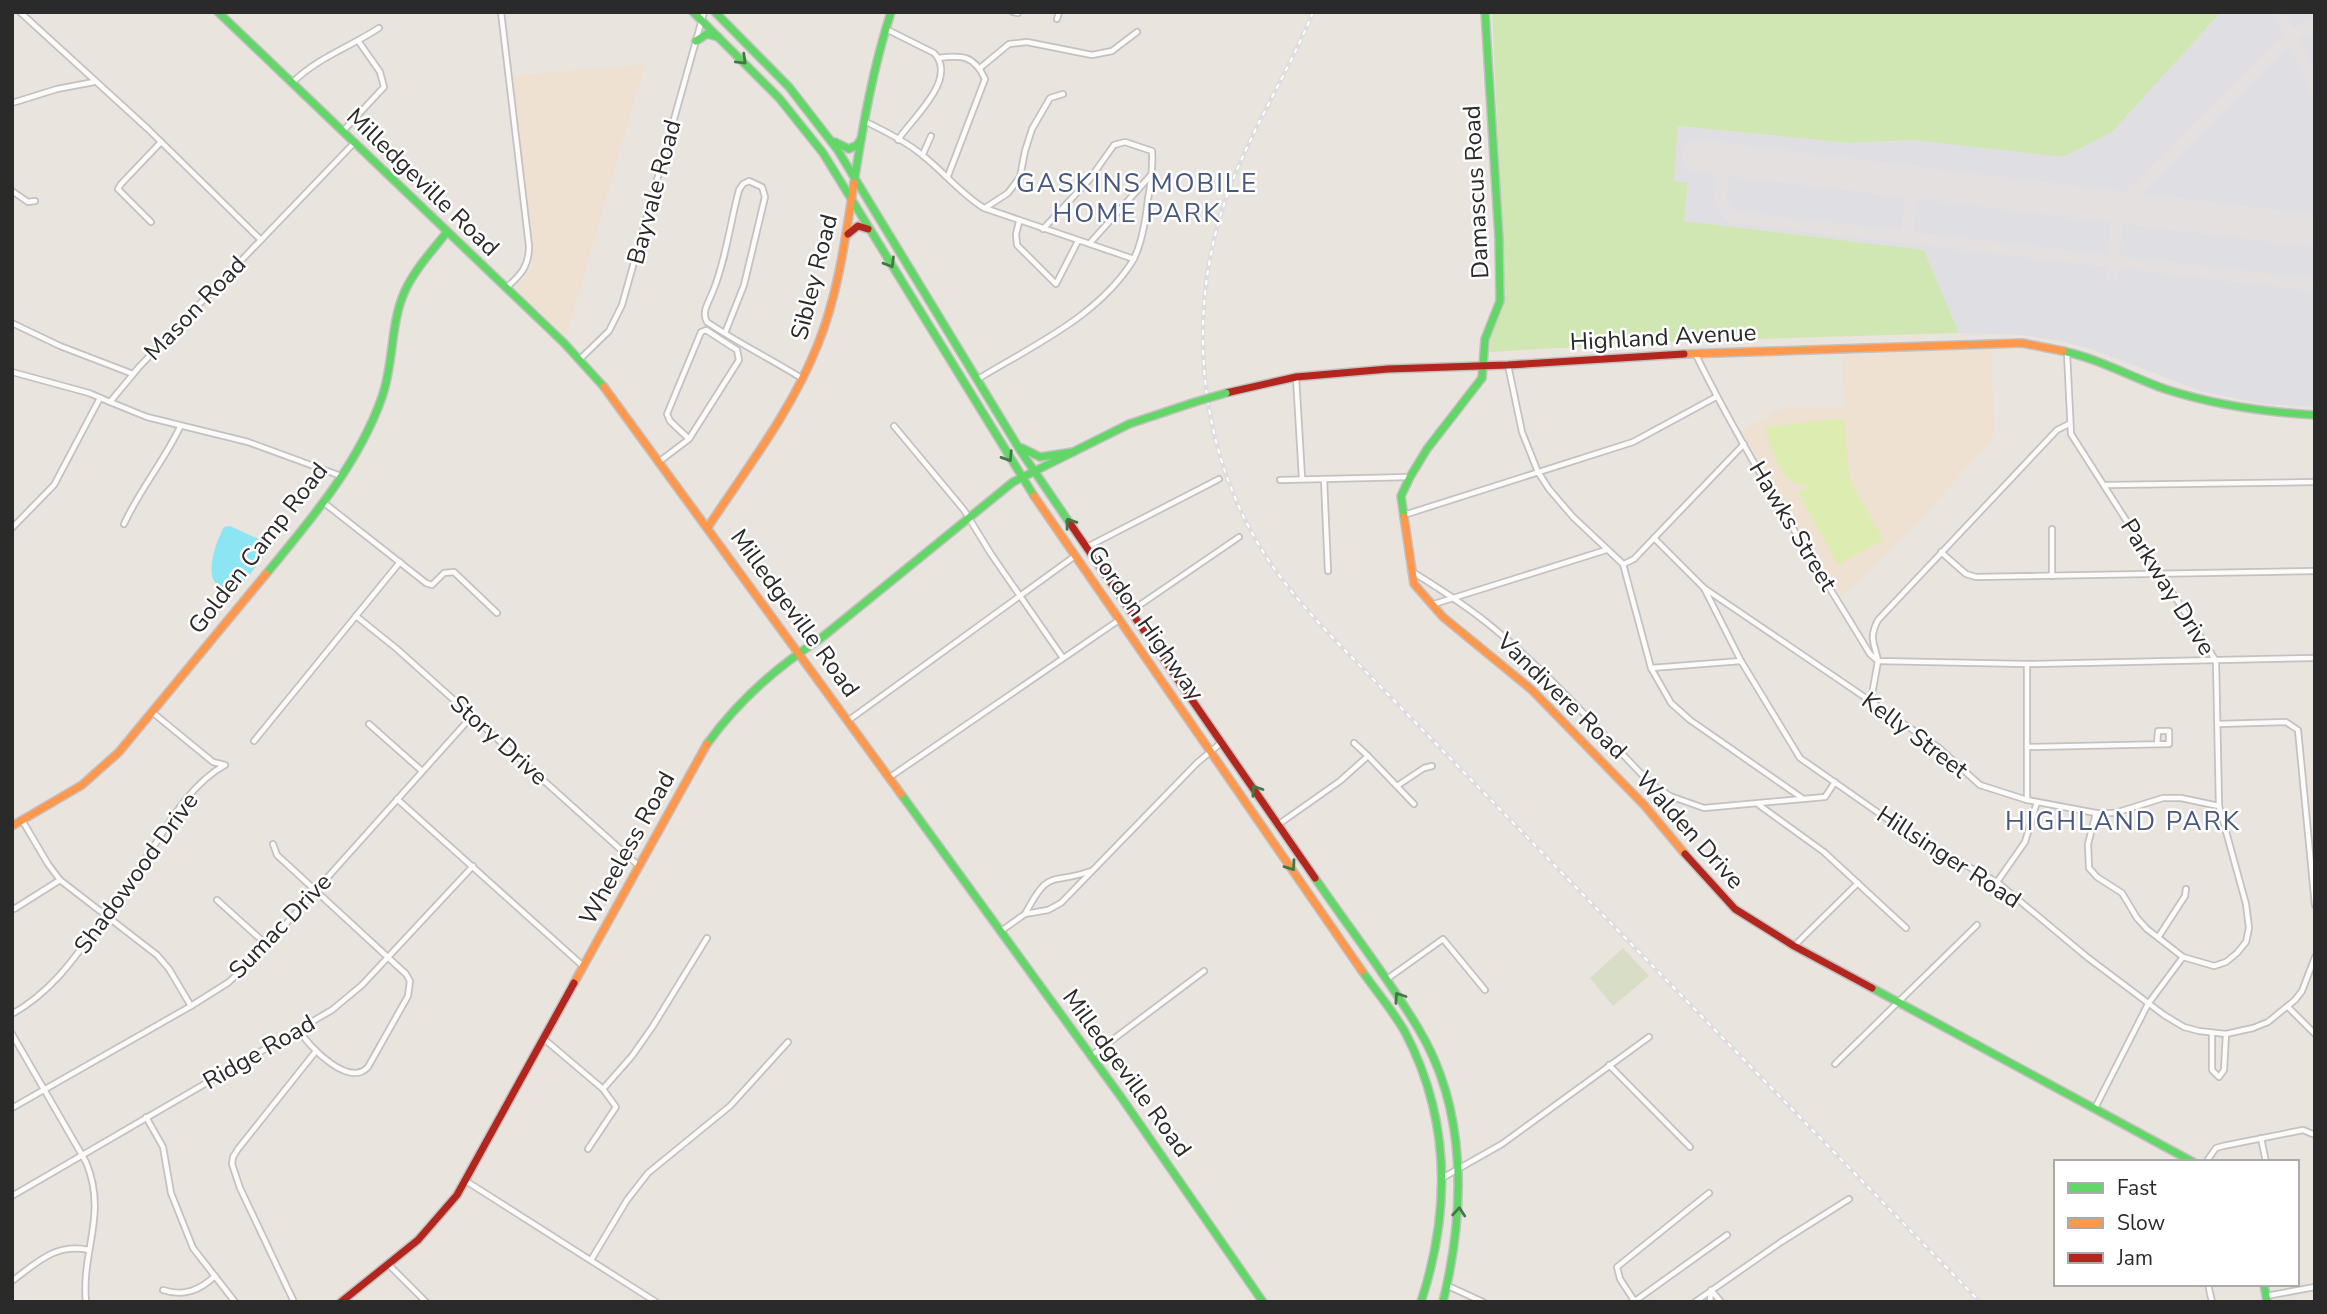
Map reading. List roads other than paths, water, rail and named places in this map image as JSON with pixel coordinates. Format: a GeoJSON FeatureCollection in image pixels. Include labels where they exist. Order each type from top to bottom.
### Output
{"type":"FeatureCollection","features":[{"type":"Feature","properties":{"kind":"main road","name":"Milledgeville Road"},"geometry":{"type":"LineString","coordinates":[[218,12],[580,359],[610,393],[1091,1056],[1263,1302]]}},
{"type":"Feature","properties":{"kind":"main road","name":"Gordon Highway"},"geometry":{"type":"LineString","coordinates":[[693,12],[703,16],[719,37],[793,115],[828,160],[1022,478],[1404,1031],[1431,1095],[1439,1132],[1444,1177],[1438,1241],[1421,1302]]}},
{"type":"Feature","properties":{"kind":"main road","name":"Gordon Highway"},"geometry":{"type":"LineString","coordinates":[[715,12],[789,88],[826,134],[1035,472],[1419,1029],[1441,1075],[1455,1126],[1460,1169],[1458,1228],[1443,1302]]}},
{"type":"Feature","properties":{"kind":"main road","name":"Damascus Road"},"geometry":{"type":"LineString","coordinates":[[1484,366],[1485,339],[1500,300],[1499,239],[1485,12]]}},
{"type":"Feature","properties":{"kind":"main road","name":"Sibley Road"},"geometry":{"type":"LineString","coordinates":[[708,527],[790,403],[803,379],[826,322],[848,234],[864,121],[890,13]]}},
{"type":"Feature","properties":{"kind":"main road"},"geometry":{"type":"LineString","coordinates":[[696,41],[707,34],[719,37]]}},
{"type":"Feature","properties":{"kind":"main road"},"geometry":{"type":"LineString","coordinates":[[826,134],[846,149],[855,147],[861,139]]}},
{"type":"Feature","properties":{"kind":"main road"},"geometry":{"type":"LineString","coordinates":[[848,234],[853,228],[860,226],[872,233]]}},
{"type":"Feature","properties":{"kind":"main road","name":"Golden Camp Road"},"geometry":{"type":"LineString","coordinates":[[12,826],[71,792],[119,752],[323,502],[367,430],[382,397],[404,293],[415,273],[447,232]]}},
{"type":"Feature","properties":{"kind":"main road","name":"Highland Avenue"},"geometry":{"type":"LineString","coordinates":[[1022,478],[1129,424],[1226,393],[1296,377],[1388,369],[1508,365],[1695,353],[2022,343],[2096,360],[2163,388],[2211,402],[2315,415]]}},
{"type":"Feature","properties":{"kind":"main road","name":"Walden Drive"},"geometry":{"type":"LineString","coordinates":[[1484,366],[1482,378],[1427,449],[1401,496],[1414,584],[1431,605],[1532,690],[1645,806],[1735,909],[1794,946],[2095,1108],[2182,1159]]}},
{"type":"Feature","properties":{"kind":"main road"},"geometry":{"type":"LineString","coordinates":[[1014,440],[1026,452],[1040,457],[1073,452]]}},
{"type":"Feature","properties":{"kind":"main road","name":"Wheeless Road"},"geometry":{"type":"LineString","coordinates":[[341,1302],[433,1226],[466,1181],[704,747],[735,707],[758,684],[790,658],[820,639],[967,516],[1022,478]]}},
{"type":"Feature","properties":{"kind":"street"},"geometry":{"type":"LineString","coordinates":[[20,12],[161,142],[261,240]]}},
{"type":"Feature","properties":{"kind":"street"},"geometry":{"type":"LineString","coordinates":[[501,12],[530,246],[525,268],[506,288]]}},
{"type":"Feature","properties":{"kind":"street"},"geometry":{"type":"LineString","coordinates":[[1057,19],[1059,12]]}},
{"type":"Feature","properties":{"kind":"street","name":"Bayvale Road"},"geometry":{"type":"LineString","coordinates":[[580,359],[609,331],[622,305],[703,16]]}},
{"type":"Feature","properties":{"kind":"street"},"geometry":{"type":"LineString","coordinates":[[292,83],[313,65],[354,42],[359,42],[379,28]]}},
{"type":"Feature","properties":{"kind":"street"},"geometry":{"type":"LineString","coordinates":[[886,29],[926,48],[938,58],[941,67],[938,87],[898,140]]}},
{"type":"Feature","properties":{"kind":"street"},"geometry":{"type":"LineString","coordinates":[[980,68],[1009,44],[1027,42],[1092,55],[1112,51],[1137,32]]}},
{"type":"Feature","properties":{"kind":"street"},"geometry":{"type":"LineString","coordinates":[[343,131],[384,87],[380,72],[359,42]]}},
{"type":"Feature","properties":{"kind":"street"},"geometry":{"type":"LineString","coordinates":[[938,58],[956,55],[969,59],[980,68],[985,79],[948,176]]}},
{"type":"Feature","properties":{"kind":"street"},"geometry":{"type":"LineString","coordinates":[[12,103],[57,89],[94,82]]}},
{"type":"Feature","properties":{"kind":"street"},"geometry":{"type":"LineString","coordinates":[[984,208],[1015,186],[1020,177],[1032,129],[1051,98],[1063,94]]}},
{"type":"Feature","properties":{"kind":"street"},"geometry":{"type":"LineString","coordinates":[[864,121],[922,154],[971,200],[984,208],[1134,259]]}},
{"type":"Feature","properties":{"kind":"street"},"geometry":{"type":"LineString","coordinates":[[922,154],[931,136]]}},
{"type":"Feature","properties":{"kind":"street"},"geometry":{"type":"LineString","coordinates":[[151,222],[118,190],[161,142]]}},
{"type":"Feature","properties":{"kind":"street"},"geometry":{"type":"LineString","coordinates":[[977,379],[1060,329],[1090,307],[1111,288],[1134,259],[1146,217],[1152,151],[1125,142],[1114,145],[1089,180],[1043,229]]}},
{"type":"Feature","properties":{"kind":"street","name":"Mason Road"},"geometry":{"type":"LineString","coordinates":[[110,402],[197,306],[354,143]]}},
{"type":"Feature","properties":{"kind":"street"},"geometry":{"type":"LineString","coordinates":[[1090,243],[1152,174]]}},
{"type":"Feature","properties":{"kind":"street"},"geometry":{"type":"LineString","coordinates":[[725,333],[744,285],[765,197],[763,188],[749,181],[739,190],[718,279],[704,313],[708,322],[725,333],[803,379]]}},
{"type":"Feature","properties":{"kind":"street"},"geometry":{"type":"LineString","coordinates":[[12,191],[28,202],[35,201]]}},
{"type":"Feature","properties":{"kind":"street"},"geometry":{"type":"LineString","coordinates":[[1019,222],[1017,245],[1056,285],[1078,241]]}},
{"type":"Feature","properties":{"kind":"street"},"geometry":{"type":"LineString","coordinates":[[12,323],[61,346],[133,374]]}},
{"type":"Feature","properties":{"kind":"street"},"geometry":{"type":"LineString","coordinates":[[660,461],[689,439],[739,360],[737,350],[706,330],[701,332],[667,414],[670,421],[689,439]]}},
{"type":"Feature","properties":{"kind":"street","name":"Parkway Drive"},"geometry":{"type":"LineString","coordinates":[[2067,352],[2071,434],[2216,661],[2219,806],[2246,904],[2249,928],[2246,942],[2226,962],[2214,966],[2183,957]]}},
{"type":"Feature","properties":{"kind":"street","name":"Hawks Street"},"geometry":{"type":"LineString","coordinates":[[1695,353],[1716,397],[1870,654],[1878,661]]}},
{"type":"Feature","properties":{"kind":"street"},"geometry":{"type":"LineString","coordinates":[[1508,365],[1522,432],[1538,472],[1561,505],[1623,565],[1651,668],[1665,696],[1676,709],[1802,798]]}},
{"type":"Feature","properties":{"kind":"street"},"geometry":{"type":"LineString","coordinates":[[12,372],[100,397],[138,414],[180,427],[237,439],[341,476]]}},
{"type":"Feature","properties":{"kind":"street"},"geometry":{"type":"LineString","coordinates":[[1296,377],[1302,478]]}},
{"type":"Feature","properties":{"kind":"street"},"geometry":{"type":"LineString","coordinates":[[12,527],[54,485],[100,397]]}},
{"type":"Feature","properties":{"kind":"street"},"geometry":{"type":"LineString","coordinates":[[1402,515],[1633,442],[1716,397]]}},
{"type":"Feature","properties":{"kind":"street"},"geometry":{"type":"LineString","coordinates":[[1871,700],[1878,661],[1872,631],[1878,620],[2057,430],[2069,424]]}},
{"type":"Feature","properties":{"kind":"street"},"geometry":{"type":"LineString","coordinates":[[894,425],[967,516],[1063,658]]}},
{"type":"Feature","properties":{"kind":"street"},"geometry":{"type":"LineString","coordinates":[[124,524],[136,500],[172,447],[180,427]]}},
{"type":"Feature","properties":{"kind":"street"},"geometry":{"type":"LineString","coordinates":[[1623,565],[1634,559],[1744,444]]}},
{"type":"Feature","properties":{"kind":"street"},"geometry":{"type":"LineString","coordinates":[[1280,480],[1410,477]]}},
{"type":"Feature","properties":{"kind":"street"},"geometry":{"type":"LineString","coordinates":[[1087,547],[1219,479]]}},
{"type":"Feature","properties":{"kind":"street"},"geometry":{"type":"LineString","coordinates":[[1324,479],[1328,571]]}},
{"type":"Feature","properties":{"kind":"street"},"geometry":{"type":"LineString","coordinates":[[2105,485],[2315,482]]}},
{"type":"Feature","properties":{"kind":"street"},"geometry":{"type":"LineString","coordinates":[[323,502],[430,585],[447,572],[454,572],[497,613]]}},
{"type":"Feature","properties":{"kind":"street"},"geometry":{"type":"LineString","coordinates":[[2052,529],[2052,576]]}},
{"type":"Feature","properties":{"kind":"street"},"geometry":{"type":"LineString","coordinates":[[1131,611],[1239,537]]}},
{"type":"Feature","properties":{"kind":"street","name":"Kelly Street"},"geometry":{"type":"LineString","coordinates":[[1654,538],[1704,588],[1938,747],[1980,785],[2027,800],[2096,813],[2115,813],[2163,798],[2181,798],[2219,806]]}},
{"type":"Feature","properties":{"kind":"street"},"geometry":{"type":"LineString","coordinates":[[1431,605],[1606,550]]}},
{"type":"Feature","properties":{"kind":"street"},"geometry":{"type":"LineString","coordinates":[[1941,552],[1966,574],[1976,577],[2315,571]]}},
{"type":"Feature","properties":{"kind":"street"},"geometry":{"type":"LineString","coordinates":[[849,720],[1076,556]]}},
{"type":"Feature","properties":{"kind":"street"},"geometry":{"type":"LineString","coordinates":[[254,741],[400,562]]}},
{"type":"Feature","properties":{"kind":"street","name":"Vandivere Road"},"geometry":{"type":"LineString","coordinates":[[1411,570],[1453,597],[1533,663],[1650,783],[1670,796],[1704,808],[1759,804],[1825,797],[1835,782]]}},
{"type":"Feature","properties":{"kind":"street","name":"Hillsinger Road"},"geometry":{"type":"LineString","coordinates":[[1704,588],[1741,661],[1795,752],[1913,837],[1997,882],[2087,957],[2184,1027],[2226,1034],[2268,1022],[2288,1007],[2302,991],[2315,957]]}},
{"type":"Feature","properties":{"kind":"street","name":"Story Drive"},"geometry":{"type":"LineString","coordinates":[[356,616],[390,643],[639,866]]}},
{"type":"Feature","properties":{"kind":"street"},"geometry":{"type":"LineString","coordinates":[[890,778],[1120,619]]}},
{"type":"Feature","properties":{"kind":"street"},"geometry":{"type":"LineString","coordinates":[[1858,634],[1872,631]]}},
{"type":"Feature","properties":{"kind":"street"},"geometry":{"type":"LineString","coordinates":[[1878,661],[2027,664],[2315,659]]}},
{"type":"Feature","properties":{"kind":"street"},"geometry":{"type":"LineString","coordinates":[[1651,668],[1741,661]]}},
{"type":"Feature","properties":{"kind":"street"},"geometry":{"type":"LineString","coordinates":[[2027,664],[2027,800]]}},
{"type":"Feature","properties":{"kind":"street","name":"Shadowood Drive"},"geometry":{"type":"LineString","coordinates":[[12,1014],[47,990],[71,963],[138,872],[161,832],[207,777],[225,765],[213,762],[152,712]]}},
{"type":"Feature","properties":{"kind":"street","name":"Sumac Drive"},"geometry":{"type":"LineString","coordinates":[[12,1108],[229,982],[267,945],[472,716]]}},
{"type":"Feature","properties":{"kind":"street"},"geometry":{"type":"LineString","coordinates":[[2218,724],[2286,722],[2294,726],[2300,736],[2315,905]]}},
{"type":"Feature","properties":{"kind":"street"},"geometry":{"type":"LineString","coordinates":[[369,724],[422,771]]}},
{"type":"Feature","properties":{"kind":"street"},"geometry":{"type":"LineString","coordinates":[[1001,931],[1025,914],[1048,910],[1061,903],[1222,741]]}},
{"type":"Feature","properties":{"kind":"street"},"geometry":{"type":"LineString","coordinates":[[1354,743],[1414,804]]}},
{"type":"Feature","properties":{"kind":"street"},"geometry":{"type":"LineString","coordinates":[[2027,747],[2157,744]]}},
{"type":"Feature","properties":{"kind":"street"},"geometry":{"type":"LineString","coordinates":[[1279,824],[1340,781],[1368,756]]}},
{"type":"Feature","properties":{"kind":"street"},"geometry":{"type":"LineString","coordinates":[[1397,786],[1424,768],[1432,766]]}},
{"type":"Feature","properties":{"kind":"street"},"geometry":{"type":"LineString","coordinates":[[397,799],[584,966]]}},
{"type":"Feature","properties":{"kind":"street"},"geometry":{"type":"LineString","coordinates":[[1997,882],[2025,842],[2037,802]]}},
{"type":"Feature","properties":{"kind":"street"},"geometry":{"type":"LineString","coordinates":[[1759,804],[1824,852],[1906,928]]}},
{"type":"Feature","properties":{"kind":"street"},"geometry":{"type":"LineString","coordinates":[[2095,1108],[2148,1003],[2183,957],[2147,929],[2122,893],[2096,877],[2090,868],[2088,844],[2096,813]]}},
{"type":"Feature","properties":{"kind":"street"},"geometry":{"type":"LineString","coordinates":[[23,820],[42,855],[60,880],[157,955],[169,969],[191,1006]]}},
{"type":"Feature","properties":{"kind":"street"},"geometry":{"type":"LineString","coordinates":[[273,844],[278,855],[408,977],[411,987],[368,1068],[359,1074],[348,1073],[316,1051],[299,1030]]}},
{"type":"Feature","properties":{"kind":"street","name":"Ridge Road"},"geometry":{"type":"LineString","coordinates":[[12,1196],[332,1010],[354,993],[473,866]]}},
{"type":"Feature","properties":{"kind":"street"},"geometry":{"type":"LineString","coordinates":[[1025,914],[1038,889],[1052,879],[1092,871]]}},
{"type":"Feature","properties":{"kind":"street"},"geometry":{"type":"LineString","coordinates":[[14,909],[60,880]]}},
{"type":"Feature","properties":{"kind":"street"},"geometry":{"type":"LineString","coordinates":[[1794,946],[1858,884]]}},
{"type":"Feature","properties":{"kind":"street"},"geometry":{"type":"LineString","coordinates":[[2159,936],[2185,896],[2186,889]]}},
{"type":"Feature","properties":{"kind":"street"},"geometry":{"type":"LineString","coordinates":[[217,900],[267,945]]}},
{"type":"Feature","properties":{"kind":"street"},"geometry":{"type":"LineString","coordinates":[[1835,1064],[1977,925]]}},
{"type":"Feature","properties":{"kind":"street"},"geometry":{"type":"LineString","coordinates":[[603,1089],[632,1056],[653,1026],[706,938]]}},
{"type":"Feature","properties":{"kind":"street"},"geometry":{"type":"LineString","coordinates":[[1387,979],[1443,939],[1485,990]]}},
{"type":"Feature","properties":{"kind":"street"},"geometry":{"type":"LineString","coordinates":[[1091,1056],[1204,971]]}},
{"type":"Feature","properties":{"kind":"street"},"geometry":{"type":"LineString","coordinates":[[2288,1007],[2315,1034]]}},
{"type":"Feature","properties":{"kind":"street"},"geometry":{"type":"LineString","coordinates":[[2212,1033],[2212,1070],[2219,1077],[2224,1070],[2226,1034]]}},
{"type":"Feature","properties":{"kind":"street"},"geometry":{"type":"LineString","coordinates":[[12,1034],[90,1172],[96,1197],[95,1225],[85,1287],[86,1302]]}},
{"type":"Feature","properties":{"kind":"street"},"geometry":{"type":"LineString","coordinates":[[1444,1177],[1502,1144],[1648,1037]]}},
{"type":"Feature","properties":{"kind":"street"},"geometry":{"type":"LineString","coordinates":[[544,1039],[603,1089],[616,1107],[588,1149]]}},
{"type":"Feature","properties":{"kind":"street"},"geometry":{"type":"LineString","coordinates":[[591,1260],[627,1200],[648,1172],[730,1106],[788,1042]]}},
{"type":"Feature","properties":{"kind":"street"},"geometry":{"type":"LineString","coordinates":[[294,1302],[255,1224],[232,1161],[238,1149],[316,1051]]}},
{"type":"Feature","properties":{"kind":"street"},"geometry":{"type":"LineString","coordinates":[[1609,1065],[1690,1147]]}},
{"type":"Feature","properties":{"kind":"street"},"geometry":{"type":"LineString","coordinates":[[146,1117],[163,1147],[171,1193],[190,1240],[199,1258],[235,1302]]}},
{"type":"Feature","properties":{"kind":"street"},"geometry":{"type":"LineString","coordinates":[[2208,1160],[2216,1149],[2261,1138],[2303,1130],[2315,1135]]}},
{"type":"Feature","properties":{"kind":"street"},"geometry":{"type":"LineString","coordinates":[[2261,1138],[2266,1160]]}},
{"type":"Feature","properties":{"kind":"street"},"geometry":{"type":"LineString","coordinates":[[466,1181],[656,1302]]}},
{"type":"Feature","properties":{"kind":"street"},"geometry":{"type":"LineString","coordinates":[[1709,1193],[1617,1267],[1620,1279],[1635,1301],[1727,1235]]}},
{"type":"Feature","properties":{"kind":"street"},"geometry":{"type":"LineString","coordinates":[[1695,1302],[1849,1199]]}},
{"type":"Feature","properties":{"kind":"street"},"geometry":{"type":"LineString","coordinates":[[12,1281],[58,1250],[89,1250]]}},
{"type":"Feature","properties":{"kind":"street"},"geometry":{"type":"LineString","coordinates":[[389,1265],[426,1302]]}},
{"type":"Feature","properties":{"kind":"street"},"geometry":{"type":"LineString","coordinates":[[163,1290],[174,1294],[188,1292],[206,1284],[215,1276]]}},
{"type":"Feature","properties":{"kind":"street"},"geometry":{"type":"LineString","coordinates":[[1446,1285],[1483,1302]]}},
{"type":"Feature","properties":{"kind":"street"},"geometry":{"type":"LineString","coordinates":[[2266,1299],[2315,1287]]}},
{"type":"Feature","properties":{"kind":"street"},"geometry":{"type":"LineString","coordinates":[[1710,1302],[1711,1290]]}},
{"type":"Feature","properties":{"kind":"street"},"geometry":{"type":"LineString","coordinates":[[1711,1290],[1721,1302]]}},
{"type":"Feature","properties":{"kind":"water"},"geometry":{"type":"Polygon","coordinates":[[[230,526],[265,542],[270,549],[234,594],[230,595],[214,581],[212,566],[221,532],[224,527],[230,526]]]}},
{"type":"Feature","properties":{"kind":"railway"},"geometry":{"type":"LineString","coordinates":[[1313,12],[1238,167],[1215,236],[1206,284],[1203,332],[1205,380],[1213,428],[1226,474],[1245,519],[1276,571],[1325,630],[1980,1302]]}},
{"type":"Feature","properties":{"kind":"district","name":"GASKINS MOBILE HOME PARK"},"geometry":{"type":"Point","coordinates":[1137,198]}},
{"type":"Feature","properties":{"kind":"district","name":"HIGHLAND PARK"},"geometry":{"type":"Point","coordinates":[2123,821]}}]}
